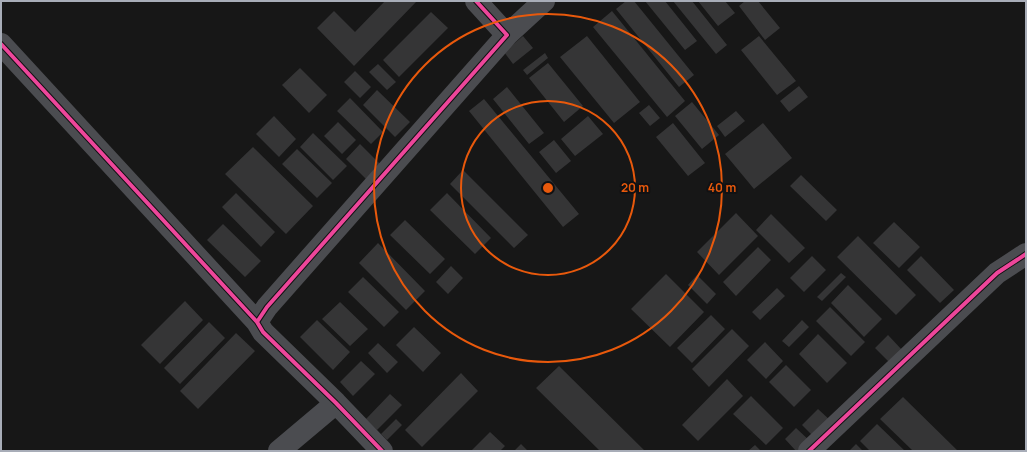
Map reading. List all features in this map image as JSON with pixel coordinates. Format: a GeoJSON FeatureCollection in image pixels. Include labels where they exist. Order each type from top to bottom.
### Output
{"type":"FeatureCollection","features":[{"type":"Feature","properties":{"kind":"street"},"geometry":{"type":"LineString","coordinates":[[476,1],[507,35]]}},
{"type":"Feature","properties":{"kind":"street"},"geometry":{"type":"LineString","coordinates":[[257,322],[267,307],[507,35],[544,1]]}},
{"type":"Feature","properties":{"kind":"street"},"geometry":{"type":"LineString","coordinates":[[1,44],[257,322],[263,332],[336,403],[382,451]]}},
{"type":"Feature","properties":{"kind":"street"},"geometry":{"type":"LineString","coordinates":[[809,451],[997,273],[1026,254]]}},
{"type":"Feature","properties":{"kind":"street"},"geometry":{"type":"LineString","coordinates":[[279,451],[336,403]]}},
{"type":"Feature","properties":{"kind":"building"},"geometry":{"type":"Polygon","coordinates":[[[385,1],[417,1],[354,66],[317,28],[334,11],[355,32],[385,1]]]}},
{"type":"Feature","properties":{"kind":"building"},"geometry":{"type":"Polygon","coordinates":[[[626,1],[634,1],[694,75],[679,87],[616,9],[626,1]]]}},
{"type":"Feature","properties":{"kind":"building"},"geometry":{"type":"Polygon","coordinates":[[[645,1],[665,1],[697,41],[685,50],[645,1]]]}},
{"type":"Feature","properties":{"kind":"building"},"geometry":{"type":"Polygon","coordinates":[[[673,1],[692,1],[727,45],[716,54],[673,1]]]}},
{"type":"Feature","properties":{"kind":"building"},"geometry":{"type":"Polygon","coordinates":[[[698,1],[725,1],[735,13],[718,26],[698,1]]]}},
{"type":"Feature","properties":{"kind":"building"},"geometry":{"type":"Polygon","coordinates":[[[745,1],[758,1],[780,28],[765,40],[739,6],[745,1]]]}},
{"type":"Feature","properties":{"kind":"building"},"geometry":{"type":"Polygon","coordinates":[[[612,11],[685,101],[667,117],[593,27],[612,11]]]}},
{"type":"Feature","properties":{"kind":"building"},"geometry":{"type":"Polygon","coordinates":[[[431,12],[448,28],[399,77],[383,60],[431,12]]]}},
{"type":"Feature","properties":{"kind":"building"},"geometry":{"type":"Polygon","coordinates":[[[523,36],[533,48],[513,64],[504,52],[523,36]]]}},
{"type":"Feature","properties":{"kind":"building"},"geometry":{"type":"Polygon","coordinates":[[[587,36],[640,102],[614,123],[560,57],[587,36]]]}},
{"type":"Feature","properties":{"kind":"building"},"geometry":{"type":"Polygon","coordinates":[[[759,36],[796,81],[777,95],[741,50],[759,36]]]}},
{"type":"Feature","properties":{"kind":"building"},"geometry":{"type":"Polygon","coordinates":[[[545,53],[548,58],[527,75],[523,70],[545,53]]]}},
{"type":"Feature","properties":{"kind":"building"},"geometry":{"type":"Polygon","coordinates":[[[548,63],[583,106],[564,122],[529,78],[548,63]]]}},
{"type":"Feature","properties":{"kind":"building"},"geometry":{"type":"Polygon","coordinates":[[[378,64],[396,82],[387,90],[369,72],[378,64]]]}},
{"type":"Feature","properties":{"kind":"building"},"geometry":{"type":"Polygon","coordinates":[[[300,68],[327,95],[309,113],[282,85],[300,68]]]}},
{"type":"Feature","properties":{"kind":"building"},"geometry":{"type":"Polygon","coordinates":[[[355,71],[371,87],[360,98],[344,82],[355,71]]]}},
{"type":"Feature","properties":{"kind":"building"},"geometry":{"type":"Polygon","coordinates":[[[799,86],[808,97],[789,112],[780,101],[799,86]]]}},
{"type":"Feature","properties":{"kind":"building"},"geometry":{"type":"Polygon","coordinates":[[[507,87],[544,133],[529,144],[493,99],[507,87]]]}},
{"type":"Feature","properties":{"kind":"building"},"geometry":{"type":"Polygon","coordinates":[[[377,90],[410,122],[395,137],[363,105],[377,90]]]}},
{"type":"Feature","properties":{"kind":"building"},"geometry":{"type":"Polygon","coordinates":[[[350,98],[383,132],[371,144],[337,111],[350,98]]]}},
{"type":"Feature","properties":{"kind":"building"},"geometry":{"type":"Polygon","coordinates":[[[484,99],[579,214],[563,227],[469,111],[484,99]]]}},
{"type":"Feature","properties":{"kind":"building"},"geometry":{"type":"Polygon","coordinates":[[[692,102],[719,135],[702,149],[675,116],[692,102]]]}},
{"type":"Feature","properties":{"kind":"building"},"geometry":{"type":"Polygon","coordinates":[[[649,105],[660,118],[650,126],[639,113],[649,105]]]}},
{"type":"Feature","properties":{"kind":"building"},"geometry":{"type":"Polygon","coordinates":[[[736,111],[745,121],[725,137],[717,126],[736,111]]]}},
{"type":"Feature","properties":{"kind":"building"},"geometry":{"type":"Polygon","coordinates":[[[274,116],[296,139],[279,157],[256,134],[274,116]]]}},
{"type":"Feature","properties":{"kind":"building"},"geometry":{"type":"Polygon","coordinates":[[[588,116],[603,134],[575,156],[561,139],[588,116]]]}},
{"type":"Feature","properties":{"kind":"building"},"geometry":{"type":"Polygon","coordinates":[[[338,122],[356,140],[342,154],[324,136],[338,122]]]}},
{"type":"Feature","properties":{"kind":"building"},"geometry":{"type":"Polygon","coordinates":[[[673,123],[705,163],[688,176],[656,137],[673,123]]]}},
{"type":"Feature","properties":{"kind":"building"},"geometry":{"type":"Polygon","coordinates":[[[763,123],[792,158],[754,189],[725,154],[763,123]]]}},
{"type":"Feature","properties":{"kind":"building"},"geometry":{"type":"Polygon","coordinates":[[[313,133],[347,166],[333,180],[300,147],[313,133]]]}},
{"type":"Feature","properties":{"kind":"building"},"geometry":{"type":"Polygon","coordinates":[[[554,140],[571,161],[556,173],[539,152],[554,140]]]}},
{"type":"Feature","properties":{"kind":"building"},"geometry":{"type":"Polygon","coordinates":[[[360,144],[380,164],[366,179],[346,159],[360,144]]]}},
{"type":"Feature","properties":{"kind":"building"},"geometry":{"type":"Polygon","coordinates":[[[253,147],[313,206],[286,234],[225,174],[253,147]]]}},
{"type":"Feature","properties":{"kind":"building"},"geometry":{"type":"Polygon","coordinates":[[[297,149],[332,183],[317,198],[282,164],[297,149]]]}},
{"type":"Feature","properties":{"kind":"building"},"geometry":{"type":"Polygon","coordinates":[[[463,170],[528,235],[514,248],[450,184],[463,170]]]}},
{"type":"Feature","properties":{"kind":"building"},"geometry":{"type":"Polygon","coordinates":[[[801,175],[837,210],[826,221],[790,186],[801,175]]]}},
{"type":"Feature","properties":{"kind":"building"},"geometry":{"type":"Polygon","coordinates":[[[236,193],[275,232],[261,247],[222,207],[236,193]]]}},
{"type":"Feature","properties":{"kind":"building"},"geometry":{"type":"Polygon","coordinates":[[[447,193],[491,238],[475,254],[430,210],[447,193]]]}},
{"type":"Feature","properties":{"kind":"building"},"geometry":{"type":"Polygon","coordinates":[[[736,213],[758,236],[719,275],[697,252],[736,213]]]}},
{"type":"Feature","properties":{"kind":"building"},"geometry":{"type":"Polygon","coordinates":[[[771,214],[805,248],[789,263],[756,230],[771,214]]]}},
{"type":"Feature","properties":{"kind":"building"},"geometry":{"type":"Polygon","coordinates":[[[405,220],[445,259],[430,274],[390,235],[405,220]]]}},
{"type":"Feature","properties":{"kind":"building"},"geometry":{"type":"Polygon","coordinates":[[[894,222],[920,247],[899,268],[873,243],[894,222]]]}},
{"type":"Feature","properties":{"kind":"building"},"geometry":{"type":"Polygon","coordinates":[[[223,224],[261,261],[245,277],[207,240],[223,224]]]}},
{"type":"Feature","properties":{"kind":"building"},"geometry":{"type":"Polygon","coordinates":[[[858,236],[916,295],[896,315],[837,257],[858,236]]]}},
{"type":"Feature","properties":{"kind":"building"},"geometry":{"type":"Polygon","coordinates":[[[378,243],[425,291],[406,310],[359,263],[378,243]]]}},
{"type":"Feature","properties":{"kind":"building"},"geometry":{"type":"Polygon","coordinates":[[[758,247],[771,260],[736,296],[723,282],[758,247]]]}},
{"type":"Feature","properties":{"kind":"building"},"geometry":{"type":"Polygon","coordinates":[[[812,256],[826,270],[804,292],[790,278],[812,256]]]}},
{"type":"Feature","properties":{"kind":"building"},"geometry":{"type":"Polygon","coordinates":[[[921,256],[954,290],[940,303],[907,270],[921,256]]]}},
{"type":"Feature","properties":{"kind":"building"},"geometry":{"type":"Polygon","coordinates":[[[451,266],[463,278],[448,294],[436,282],[451,266]]]}},
{"type":"Feature","properties":{"kind":"building"},"geometry":{"type":"Polygon","coordinates":[[[841,273],[846,277],[822,301],[817,297],[841,273]]]}},
{"type":"Feature","properties":{"kind":"building"},"geometry":{"type":"Polygon","coordinates":[[[666,274],[704,312],[670,347],[631,309],[666,274]]]}},
{"type":"Feature","properties":{"kind":"building"},"geometry":{"type":"Polygon","coordinates":[[[697,275],[716,294],[707,304],[688,285],[697,275]]]}},
{"type":"Feature","properties":{"kind":"building"},"geometry":{"type":"Polygon","coordinates":[[[363,277],[399,312],[384,327],[348,292],[363,277]]]}},
{"type":"Feature","properties":{"kind":"building"},"geometry":{"type":"Polygon","coordinates":[[[848,285],[882,319],[864,337],[831,303],[848,285]]]}},
{"type":"Feature","properties":{"kind":"building"},"geometry":{"type":"Polygon","coordinates":[[[777,288],[785,296],[760,320],[752,312],[777,288]]]}},
{"type":"Feature","properties":{"kind":"building"},"geometry":{"type":"Polygon","coordinates":[[[185,301],[203,320],[160,364],[141,345],[185,301]]]}},
{"type":"Feature","properties":{"kind":"building"},"geometry":{"type":"Polygon","coordinates":[[[340,302],[368,329],[350,346],[322,319],[340,302]]]}},
{"type":"Feature","properties":{"kind":"building"},"geometry":{"type":"Polygon","coordinates":[[[830,307],[865,342],[851,356],[816,321],[830,307]]]}},
{"type":"Feature","properties":{"kind":"building"},"geometry":{"type":"Polygon","coordinates":[[[711,315],[725,329],[692,363],[677,348],[711,315]]]}},
{"type":"Feature","properties":{"kind":"building"},"geometry":{"type":"Polygon","coordinates":[[[317,320],[350,352],[333,370],[300,337],[317,320]]]}},
{"type":"Feature","properties":{"kind":"building"},"geometry":{"type":"Polygon","coordinates":[[[802,320],[809,327],[789,347],[782,341],[802,320]]]}},
{"type":"Feature","properties":{"kind":"building"},"geometry":{"type":"Polygon","coordinates":[[[209,322],[225,338],[180,384],[164,368],[209,322]]]}},
{"type":"Feature","properties":{"kind":"building"},"geometry":{"type":"Polygon","coordinates":[[[414,327],[441,353],[423,372],[396,345],[414,327]]]}},
{"type":"Feature","properties":{"kind":"building"},"geometry":{"type":"Polygon","coordinates":[[[732,329],[749,346],[709,387],[692,369],[732,329]]]}},
{"type":"Feature","properties":{"kind":"building"},"geometry":{"type":"Polygon","coordinates":[[[236,333],[255,351],[198,409],[180,391],[236,333]]]}},
{"type":"Feature","properties":{"kind":"building"},"geometry":{"type":"Polygon","coordinates":[[[818,334],[847,363],[827,383],[799,354],[818,334]]]}},
{"type":"Feature","properties":{"kind":"building"},"geometry":{"type":"Polygon","coordinates":[[[888,335],[903,351],[891,364],[875,348],[888,335]]]}},
{"type":"Feature","properties":{"kind":"building"},"geometry":{"type":"Polygon","coordinates":[[[765,342],[783,361],[766,379],[747,360],[765,342]]]}},
{"type":"Feature","properties":{"kind":"building"},"geometry":{"type":"Polygon","coordinates":[[[378,343],[398,362],[387,373],[368,353],[378,343]]]}},
{"type":"Feature","properties":{"kind":"building"},"geometry":{"type":"Polygon","coordinates":[[[361,361],[375,374],[353,396],[340,382],[361,361]]]}},
{"type":"Feature","properties":{"kind":"building"},"geometry":{"type":"Polygon","coordinates":[[[786,365],[811,390],[794,407],[769,382],[786,365]]]}},
{"type":"Feature","properties":{"kind":"building"},"geometry":{"type":"Polygon","coordinates":[[[559,366],[645,451],[600,451],[536,388],[559,366]]]}},
{"type":"Feature","properties":{"kind":"building"},"geometry":{"type":"Polygon","coordinates":[[[461,373],[478,391],[422,447],[405,430],[461,373]]]}},
{"type":"Feature","properties":{"kind":"building"},"geometry":{"type":"Polygon","coordinates":[[[727,379],[743,396],[698,441],[682,425],[727,379]]]}},
{"type":"Feature","properties":{"kind":"building"},"geometry":{"type":"Polygon","coordinates":[[[390,394],[402,405],[377,430],[366,419],[390,394]]]}},
{"type":"Feature","properties":{"kind":"building"},"geometry":{"type":"Polygon","coordinates":[[[751,396],[783,428],[766,445],[733,414],[751,396]]]}},
{"type":"Feature","properties":{"kind":"building"},"geometry":{"type":"Polygon","coordinates":[[[903,397],[958,451],[913,451],[880,419],[903,397]]]}},
{"type":"Feature","properties":{"kind":"building"},"geometry":{"type":"Polygon","coordinates":[[[818,409],[831,421],[815,438],[802,425],[818,409]]]}},
{"type":"Feature","properties":{"kind":"building"},"geometry":{"type":"Polygon","coordinates":[[[396,419],[402,425],[387,440],[381,434],[396,419]]]}},
{"type":"Feature","properties":{"kind":"building"},"geometry":{"type":"Polygon","coordinates":[[[877,424],[905,451],[870,451],[860,441],[877,424]]]}},
{"type":"Feature","properties":{"kind":"building"},"geometry":{"type":"Polygon","coordinates":[[[796,428],[811,442],[802,451],[796,451],[785,439],[796,428]]]}},
{"type":"Feature","properties":{"kind":"building"},"geometry":{"type":"Polygon","coordinates":[[[490,432],[505,446],[500,451],[471,451],[490,432]]]}},
{"type":"Feature","properties":{"kind":"building"},"geometry":{"type":"Polygon","coordinates":[[[521,444],[528,451],[514,451],[521,444]]]}},
{"type":"Feature","properties":{"kind":"building"},"geometry":{"type":"Polygon","coordinates":[[[856,444],[863,451],[849,451],[856,444]]]}},
{"type":"Feature","properties":{"kind":"building"},"geometry":{"type":"Polygon","coordinates":[[[755,445],[761,451],[748,451],[755,445]]]}},
{"type":"Feature","properties":{"kind":"cycle path"},"geometry":{"type":"LineString","coordinates":[[382,451],[336,403],[263,332],[257,322],[267,307],[507,35],[476,1]]}},
{"type":"Feature","properties":{"kind":"cycle path"},"geometry":{"type":"LineString","coordinates":[[1,44],[257,322]]}},
{"type":"Feature","properties":{"kind":"cycle path"},"geometry":{"type":"LineString","coordinates":[[809,451],[997,273],[1026,254]]}}]}
